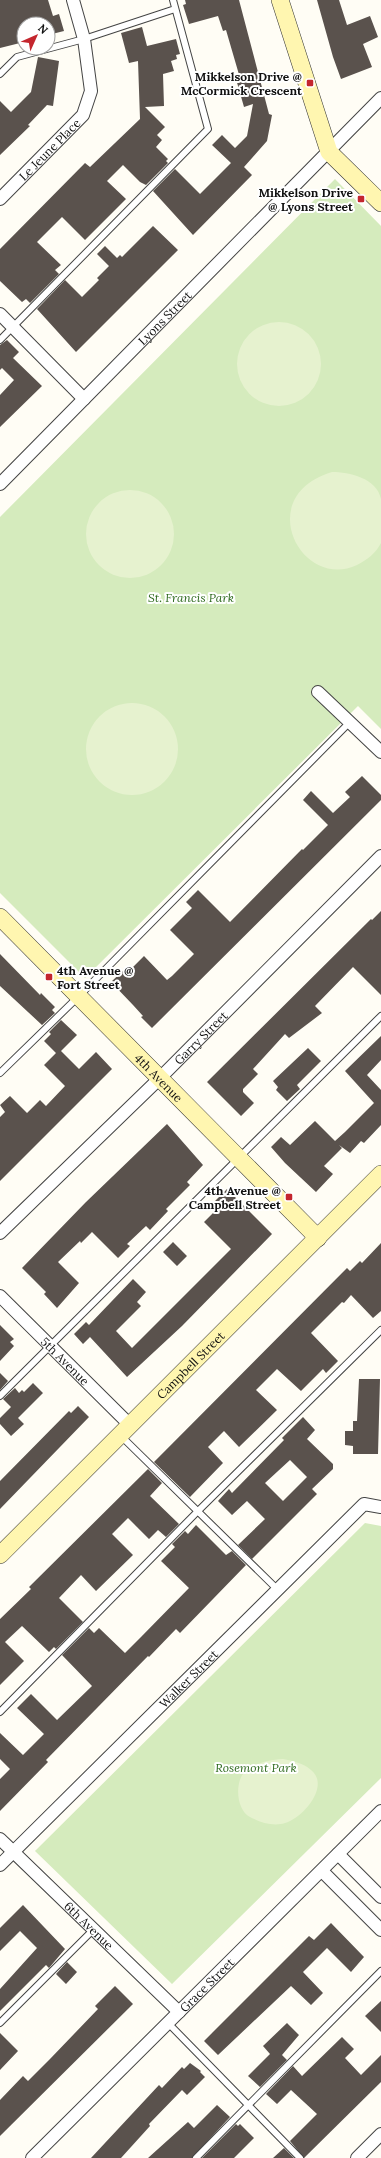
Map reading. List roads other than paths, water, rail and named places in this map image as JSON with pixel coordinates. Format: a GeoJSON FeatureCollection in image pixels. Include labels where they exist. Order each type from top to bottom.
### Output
{"type":"FeatureCollection","features":[{"type":"Feature","properties":{"kind":"street","name":"Le Jeune Place"},"geometry":{"type":"LineString","coordinates":[[0,199],[83,115],[91,91],[84,39],[73,0]]}},
{"type":"Feature","properties":{"kind":"street"},"geometry":{"type":"LineString","coordinates":[[280,0],[329,152],[381,203]]}},
{"type":"Feature","properties":{"kind":"street","name":"Lyons Street"},"geometry":{"type":"LineString","coordinates":[[0,484],[381,98]]}},
{"type":"Feature","properties":{"kind":"street"},"geometry":{"type":"LineString","coordinates":[[0,314],[84,399]]}},
{"type":"Feature","properties":{"kind":"street"},"geometry":{"type":"LineString","coordinates":[[318,692],[381,752]]}},
{"type":"Feature","properties":{"kind":"street","name":"Garry Street"},"geometry":{"type":"LineString","coordinates":[[0,1233],[160,1078],[381,856]]}},
{"type":"Feature","properties":{"kind":"street","name":"4th Avenue"},"geometry":{"type":"LineString","coordinates":[[0,917],[318,1238]]}},
{"type":"Feature","properties":{"kind":"street","name":"Campbell Street"},"geometry":{"type":"LineString","coordinates":[[0,1555],[381,1174]]}},
{"type":"Feature","properties":{"kind":"street","name":"5th Avenue"},"geometry":{"type":"LineString","coordinates":[[0,1296],[50,1347],[125,1430]]}},
{"type":"Feature","properties":{"kind":"street","name":"Walker Street"},"geometry":{"type":"LineString","coordinates":[[0,1865],[364,1504],[381,1507]]}},
{"type":"Feature","properties":{"kind":"street","name":"Grace Street"},"geometry":{"type":"LineString","coordinates":[[32,2158],[381,1811]]}},
{"type":"Feature","properties":{"kind":"street","name":"6th Avenue"},"geometry":{"type":"LineString","coordinates":[[0,1839],[179,2012]]}},
{"type":"Feature","properties":{"kind":"street"},"geometry":{"type":"LineString","coordinates":[[338,1854],[381,1897]]}},
{"type":"Feature","properties":{"kind":"street"},"geometry":{"type":"LineString","coordinates":[[322,1871],[381,1930]]}},
{"type":"Feature","properties":{"kind":"street"},"geometry":{"type":"LineString","coordinates":[[357,2158],[381,2134]]}},
{"type":"Feature","properties":{"kind":"lane"},"geometry":{"type":"LineString","coordinates":[[0,340],[208,129],[173,0]]}},
{"type":"Feature","properties":{"kind":"lane"},"geometry":{"type":"LineString","coordinates":[[0,74],[17,57],[84,39],[175,9]]}},
{"type":"Feature","properties":{"kind":"lane"},"geometry":{"type":"LineString","coordinates":[[0,1073],[79,996],[350,722]]}},
{"type":"Feature","properties":{"kind":"lane"},"geometry":{"type":"LineString","coordinates":[[0,1396],[381,1016]]}},
{"type":"Feature","properties":{"kind":"lane"},"geometry":{"type":"LineString","coordinates":[[0,1712],[197,1512],[380,1333]]}},
{"type":"Feature","properties":{"kind":"lane"},"geometry":{"type":"LineString","coordinates":[[125,1430],[197,1512],[277,1589]]}},
{"type":"Feature","properties":{"kind":"lane"},"geometry":{"type":"LineString","coordinates":[[0,2024],[94,1930]]}},
{"type":"Feature","properties":{"kind":"lane"},"geometry":{"type":"LineString","coordinates":[[196,2158],[381,1971]]}},
{"type":"Feature","properties":{"kind":"lane"},"geometry":{"type":"LineString","coordinates":[[168,2023],[300,2158]]}},
{"type":"Feature","properties":{"kind":"place","name":"Mikkelson Drive @ McCormick Crescent"},"geometry":{"type":"Point","coordinates":[310,83]}},
{"type":"Feature","properties":{"kind":"place","name":"Mikkelson Drive @ Lyons Street"},"geometry":{"type":"Point","coordinates":[361,199]}},
{"type":"Feature","properties":{"kind":"place","name":"4th Avenue @ Fort Street"},"geometry":{"type":"Point","coordinates":[49,977]}},
{"type":"Feature","properties":{"kind":"place","name":"4th Avenue @ Campbell Street"},"geometry":{"type":"Point","coordinates":[289,1197]}},
{"type":"Feature","properties":{"kind":"park label","name":"St. Francis Park"},"geometry":{"type":"Point","coordinates":[191,597]}},
{"type":"Feature","properties":{"kind":"park label","name":"Rosemont Park"},"geometry":{"type":"Point","coordinates":[256,1767]}}]}
